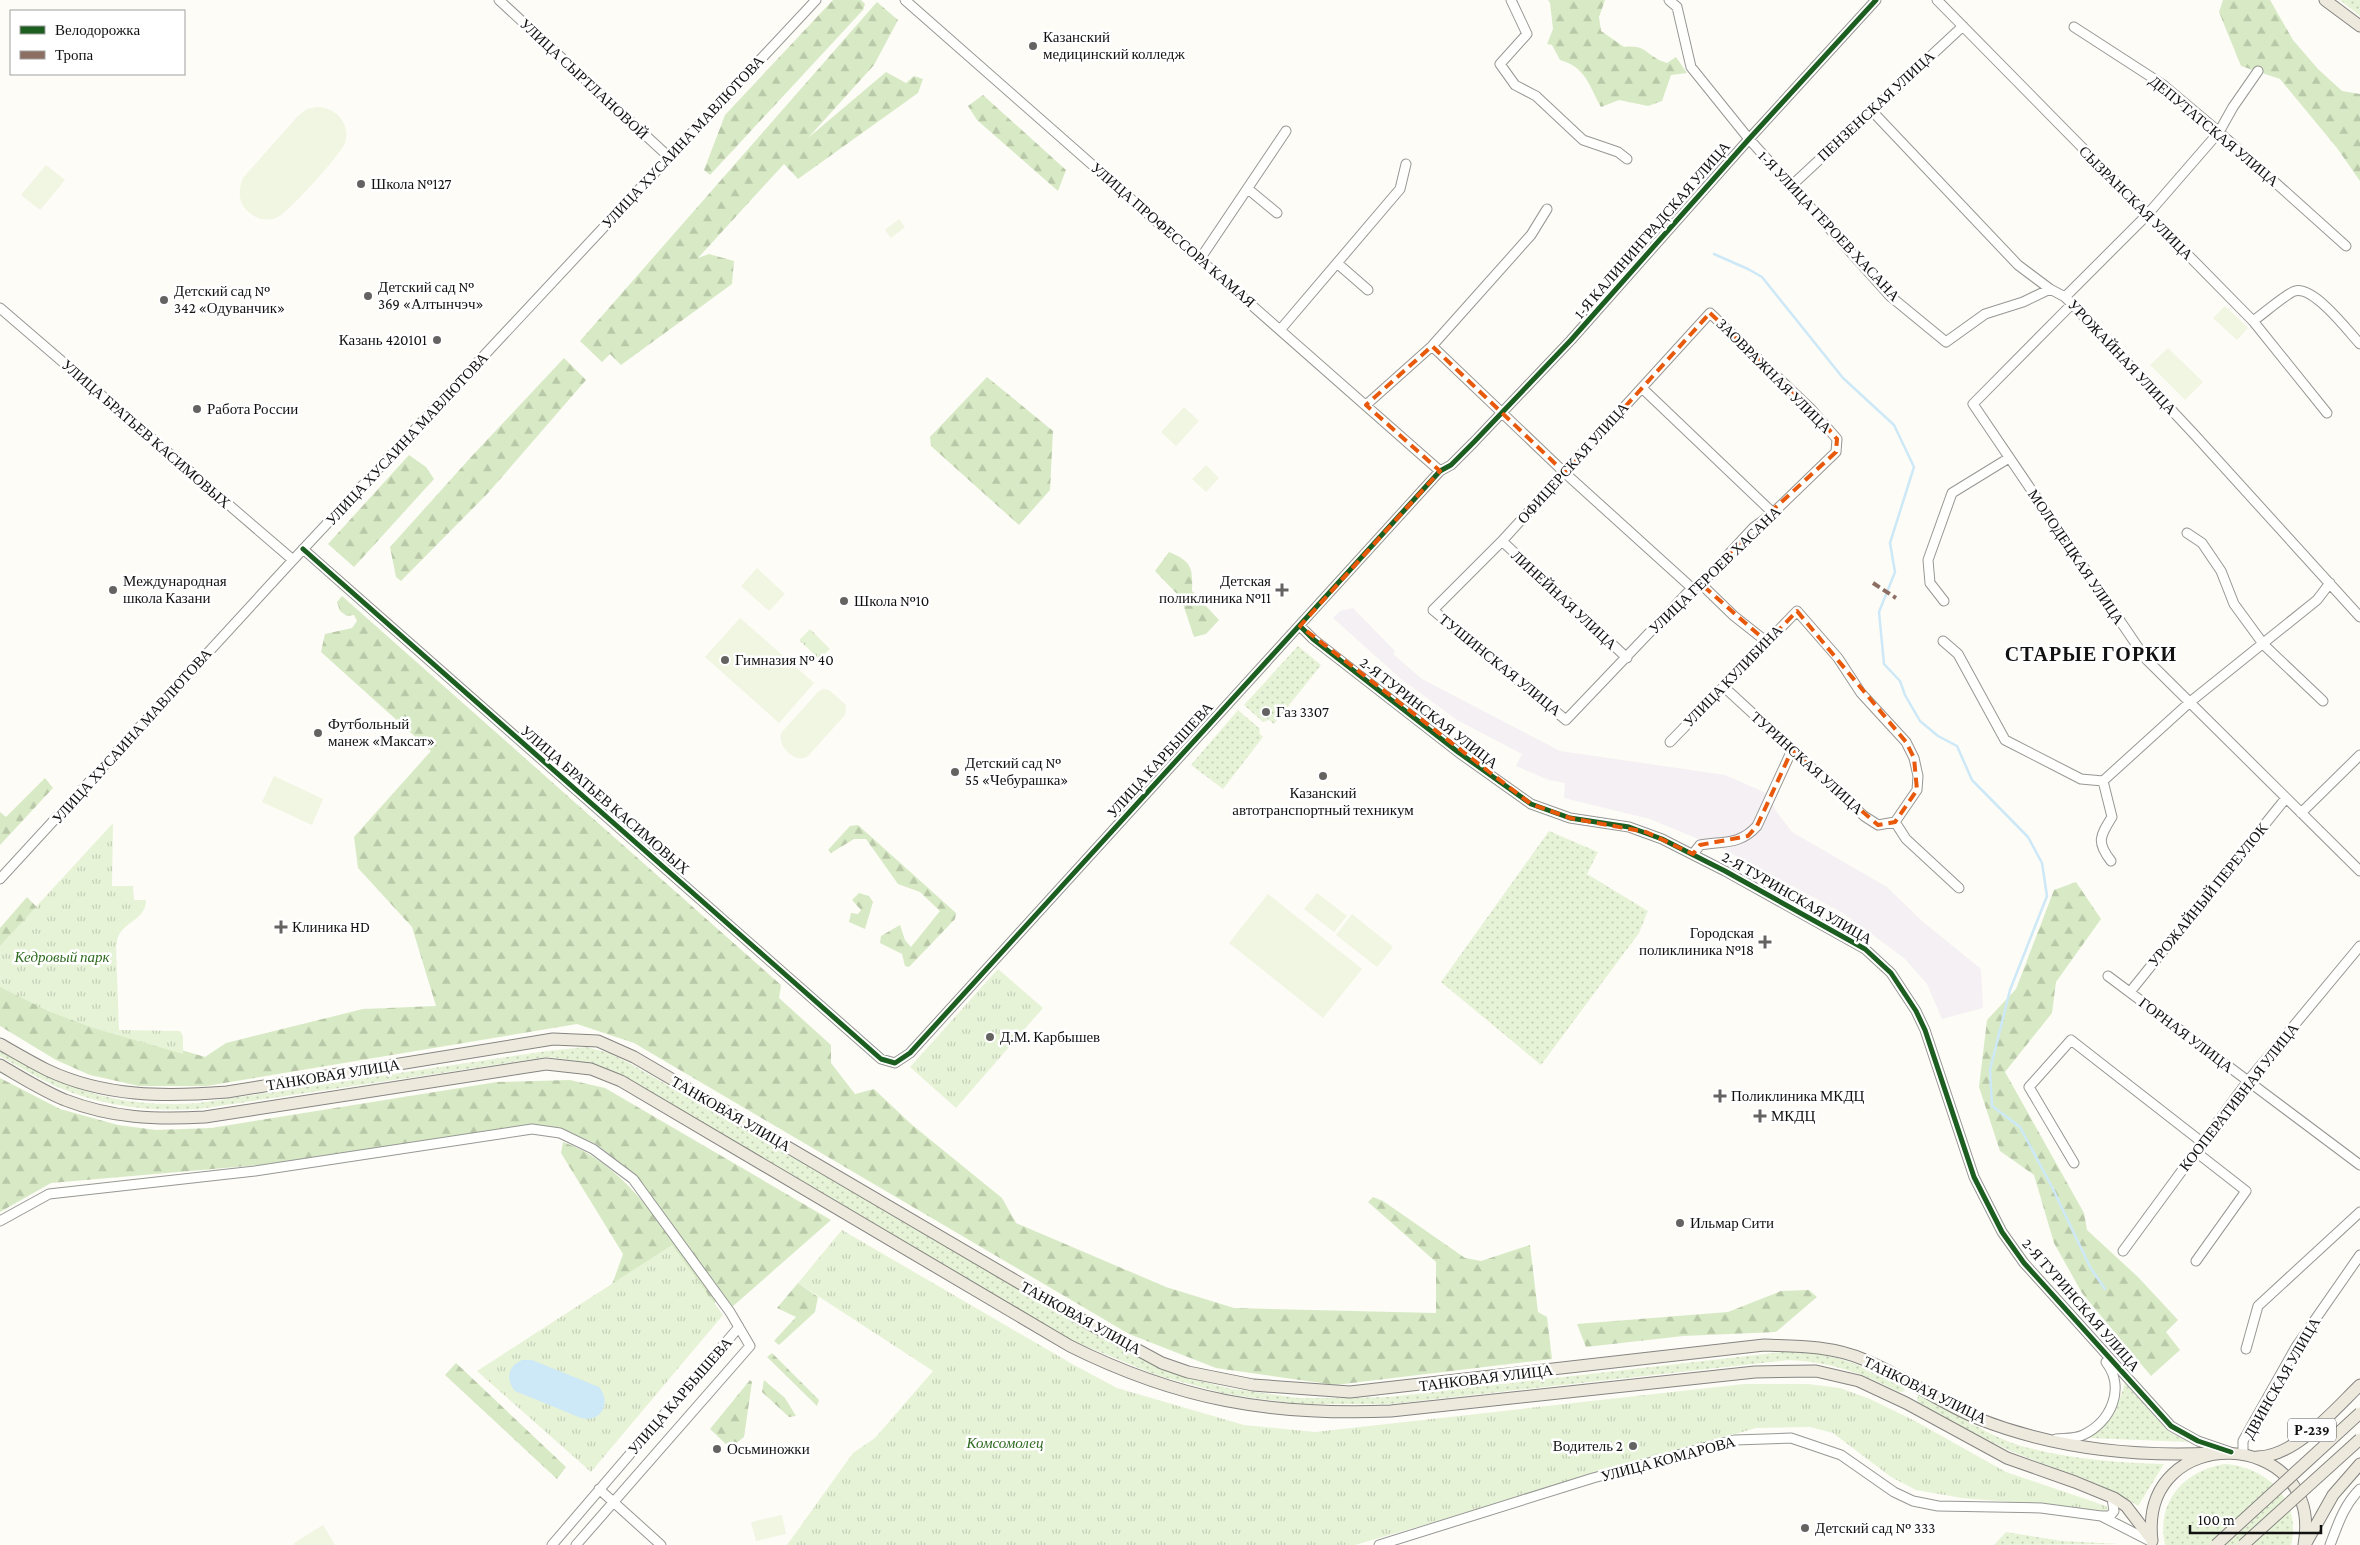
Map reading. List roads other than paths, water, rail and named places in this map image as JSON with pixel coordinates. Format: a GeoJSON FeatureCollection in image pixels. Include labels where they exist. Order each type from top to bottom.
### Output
{"type":"FeatureCollection","features":[{"type":"Feature","properties":{"kind":"main road"},"geometry":{"type":"LineString","coordinates":[[2325,0],[2360,26]]}},
{"type":"Feature","properties":{"kind":"main road","name":"ТАНКОВАЯ УЛИЦА"},"geometry":{"type":"LineString","coordinates":[[0,1044],[48,1070],[86,1084],[137,1095],[179,1096],[227,1092],[553,1039],[598,1041],[634,1057],[1086,1322],[1162,1363],[1229,1382],[1297,1390],[1350,1392],[1764,1345],[1810,1346],[1863,1359],[1977,1418],[2037,1439],[2066,1445],[2124,1451],[2176,1455],[2213,1453]]}},
{"type":"Feature","properties":{"kind":"main road","name":"ТАНКОВАЯ УЛИЦА"},"geometry":{"type":"LineString","coordinates":[[0,1065],[64,1099],[112,1114],[162,1120],[205,1117],[546,1064],[592,1069],[630,1086],[1070,1346],[1103,1362],[1153,1382],[1250,1405],[1296,1411],[1391,1411],[1755,1372],[1816,1371],[1859,1380],[1906,1403],[2007,1458],[2075,1482],[2112,1498],[2126,1506],[2152,1542]]}},
{"type":"Feature","properties":{"kind":"main road"},"geometry":{"type":"LineString","coordinates":[[1906,1403],[1916,1385]]}},
{"type":"Feature","properties":{"kind":"main road","name":"Р-239"},"geometry":{"type":"LineString","coordinates":[[2152,1542],[2151,1522],[2155,1505],[2165,1484],[2186,1464],[2213,1453],[2231,1452],[2270,1457],[2302,1439],[2360,1385]]}},
{"type":"Feature","properties":{"kind":"main road"},"geometry":{"type":"LineString","coordinates":[[2216,1545],[2360,1414]]}},
{"type":"Feature","properties":{"kind":"main road"},"geometry":{"type":"LineString","coordinates":[[2243,1545],[2360,1439]]}},
{"type":"Feature","properties":{"kind":"main road","name":"Р-239"},"geometry":{"type":"LineString","coordinates":[[2249,1455],[2279,1471],[2296,1494],[2304,1515],[2304,1545]]}},
{"type":"Feature","properties":{"kind":"main road","name":"Р-239"},"geometry":{"type":"LineString","coordinates":[[2304,1545],[2334,1496],[2360,1464]]}},
{"type":"Feature","properties":{"kind":"street","name":"УЛИЦА СЫРТЛАНОВОЙ"},"geometry":{"type":"LineString","coordinates":[[499,0],[669,157]]}},
{"type":"Feature","properties":{"kind":"street","name":"УЛИЦА ХУСАИНА МАВЛЮТОВА"},"geometry":{"type":"LineString","coordinates":[[0,879],[293,560],[816,0]]}},
{"type":"Feature","properties":{"kind":"street","name":"УЛИЦА ПРОФЕССОРА КАМАЯ"},"geometry":{"type":"LineString","coordinates":[[905,0],[1440,471]]}},
{"type":"Feature","properties":{"kind":"street"},"geometry":{"type":"LineString","coordinates":[[1511,0],[1528,34],[1500,64],[1505,74],[1515,85],[1536,96],[1583,140],[1618,152],[1627,159]]}},
{"type":"Feature","properties":{"kind":"street","name":"1-Я УЛИЦА ГЕРОЕВ ХАСАНА"},"geometry":{"type":"LineString","coordinates":[[1669,0],[1676,7],[1691,67],[1749,139],[1790,187],[1890,296],[1946,342],[1985,314],[2023,302],[2050,289]]}},
{"type":"Feature","properties":{"kind":"street","name":"1-Я КАЛИНИНГРАДСКАЯ УЛИЦА"},"geometry":{"type":"LineString","coordinates":[[1440,471],[1451,465],[1578,333],[1749,139],[1876,0]]}},
{"type":"Feature","properties":{"kind":"street","name":"СЫЗРАНСКАЯ УЛИЦА"},"geometry":{"type":"LineString","coordinates":[[1937,0],[2253,321],[2327,413]]}},
{"type":"Feature","properties":{"kind":"street","name":"ПЕНЗЕНСКАЯ УЛИЦА"},"geometry":{"type":"LineString","coordinates":[[1790,187],[1962,26]]}},
{"type":"Feature","properties":{"kind":"street","name":"ДЕПУТАТСКАЯ УЛИЦА"},"geometry":{"type":"LineString","coordinates":[[2074,27],[2162,84],[2220,132],[2346,246]]}},
{"type":"Feature","properties":{"kind":"street"},"geometry":{"type":"LineString","coordinates":[[2065,297],[2147,215],[2220,132],[2233,107],[2258,71]]}},
{"type":"Feature","properties":{"kind":"street","name":"УРОЖАЙНАЯ УЛИЦА"},"geometry":{"type":"LineString","coordinates":[[1872,111],[2018,265],[2050,289],[2065,297],[2072,304],[2193,432],[2360,617]]}},
{"type":"Feature","properties":{"kind":"street"},"geometry":{"type":"LineString","coordinates":[[1200,259],[1286,131]]}},
{"type":"Feature","properties":{"kind":"street"},"geometry":{"type":"LineString","coordinates":[[1280,330],[1400,189],[1406,164]]}},
{"type":"Feature","properties":{"kind":"street"},"geometry":{"type":"LineString","coordinates":[[1248,189],[1277,213]]}},
{"type":"Feature","properties":{"kind":"street"},"geometry":{"type":"LineString","coordinates":[[1366,405],[1432,346],[1531,235],[1547,209]]}},
{"type":"Feature","properties":{"kind":"street"},"geometry":{"type":"LineString","coordinates":[[1337,263],[1368,290]]}},
{"type":"Feature","properties":{"kind":"street"},"geometry":{"type":"LineString","coordinates":[[2253,321],[2295,291],[2306,291],[2331,311],[2360,344]]}},
{"type":"Feature","properties":{"kind":"street","name":"МОЛОДЕЦКАЯ УЛИЦА"},"geometry":{"type":"LineString","coordinates":[[2072,304],[1972,404],[2146,659],[2360,871]]}},
{"type":"Feature","properties":{"kind":"street","name":"УЛИЦА БРАТЬЕВ КАСИМОВЫХ"},"geometry":{"type":"LineString","coordinates":[[0,308],[293,560]]}},
{"type":"Feature","properties":{"kind":"street","name":"ОФИЦЕРСКАЯ УЛИЦА"},"geometry":{"type":"LineString","coordinates":[[1433,610],[1502,541],[1710,314]]}},
{"type":"Feature","properties":{"kind":"street","name":"ЗАОВРАЖНАЯ УЛИЦА"},"geometry":{"type":"LineString","coordinates":[[1710,314],[1811,409],[1837,439]]}},
{"type":"Feature","properties":{"kind":"street"},"geometry":{"type":"LineString","coordinates":[[1432,346],[1565,473],[1692,588]]}},
{"type":"Feature","properties":{"kind":"street"},"geometry":{"type":"LineString","coordinates":[[1642,388],[1772,513]]}},
{"type":"Feature","properties":{"kind":"street","name":"УЛИЦА ГЕРОЕВ ХАСАНА"},"geometry":{"type":"LineString","coordinates":[[1566,720],[1692,588],[1701,584],[1753,528],[1772,513],[1836,452],[1837,439]]}},
{"type":"Feature","properties":{"kind":"street"},"geometry":{"type":"LineString","coordinates":[[1944,601],[1930,583],[1928,560],[1952,493],[2010,458]]}},
{"type":"Feature","properties":{"kind":"street","name":"УЛИЦА КАРБЫШЕВА"},"geometry":{"type":"LineString","coordinates":[[895,1062],[905,1058],[917,1046],[1440,471]]}},
{"type":"Feature","properties":{"kind":"street"},"geometry":{"type":"LineString","coordinates":[[2187,533],[2202,543],[2221,571],[2234,604],[2264,645],[2323,701]]}},
{"type":"Feature","properties":{"kind":"street","name":"ЛИНЕЙНАЯ УЛИЦА"},"geometry":{"type":"LineString","coordinates":[[1502,541],[1627,658]]}},
{"type":"Feature","properties":{"kind":"street","name":"УЛИЦА БРАТЬЕВ КАСИМОВЫХ"},"geometry":{"type":"LineString","coordinates":[[303,550],[874,1052],[887,1062],[895,1062]]}},
{"type":"Feature","properties":{"kind":"street"},"geometry":{"type":"LineString","coordinates":[[1943,641],[1958,654],[2005,740],[2081,779],[2103,781],[2190,702],[2264,645],[2317,600],[2330,583]]}},
{"type":"Feature","properties":{"kind":"street"},"geometry":{"type":"LineString","coordinates":[[1701,584],[1734,616],[1767,642]]}},
{"type":"Feature","properties":{"kind":"street","name":"ТУШИНСКАЯ УЛИЦА"},"geometry":{"type":"LineString","coordinates":[[1433,610],[1566,720]]}},
{"type":"Feature","properties":{"kind":"street","name":"УЛИЦА КУЛИБИНА"},"geometry":{"type":"LineString","coordinates":[[1670,742],[1797,611],[1838,658],[1861,692],[1906,742],[1914,758],[1917,790],[1895,822]]}},
{"type":"Feature","properties":{"kind":"street","name":"2-Я ТУРИНСКАЯ УЛИЦА"},"geometry":{"type":"LineString","coordinates":[[1300,626],[1313,639],[1458,752],[1531,804],[1570,818],[1646,832],[1693,854],[1866,949],[1892,973],[1910,999],[1925,1030],[1974,1177],[1988,1207],[2024,1263],[2171,1426],[2198,1441],[2231,1452]]}},
{"type":"Feature","properties":{"kind":"street","name":"ТУРИНСКАЯ УЛИЦА"},"geometry":{"type":"LineString","coordinates":[[1724,686],[1864,816],[1878,824],[1895,822]]}},
{"type":"Feature","properties":{"kind":"street"},"geometry":{"type":"LineString","coordinates":[[1693,854],[1700,845],[1739,841],[1748,836],[1757,826],[1792,750]]}},
{"type":"Feature","properties":{"kind":"street"},"geometry":{"type":"LineString","coordinates":[[2302,813],[2360,755]]}},
{"type":"Feature","properties":{"kind":"street"},"geometry":{"type":"LineString","coordinates":[[2103,781],[2112,817],[2101,833],[2100,839],[2103,851],[2111,861]]}},
{"type":"Feature","properties":{"kind":"street","name":"УРОЖАЙНЫЙ ПЕРЕУЛОК"},"geometry":{"type":"LineString","coordinates":[[2130,992],[2286,798]]}},
{"type":"Feature","properties":{"kind":"street"},"geometry":{"type":"LineString","coordinates":[[1895,822],[1906,839],[1958,888]]}},
{"type":"Feature","properties":{"kind":"street","name":"КООПЕРАТИВНАЯ УЛИЦА"},"geometry":{"type":"LineString","coordinates":[[2123,1251],[2247,1082],[2360,946]]}},
{"type":"Feature","properties":{"kind":"street","name":"ГОРНАЯ УЛИЦА"},"geometry":{"type":"LineString","coordinates":[[2108,976],[2360,1165]]}},
{"type":"Feature","properties":{"kind":"street"},"geometry":{"type":"LineString","coordinates":[[2074,1163],[2029,1087],[2071,1040],[2202,1143]]}},
{"type":"Feature","properties":{"kind":"street"},"geometry":{"type":"LineString","coordinates":[[0,1221],[49,1194],[255,1171],[532,1129],[560,1133],[593,1149],[633,1179],[739,1327]]}},
{"type":"Feature","properties":{"kind":"street"},"geometry":{"type":"LineString","coordinates":[[2196,1152],[2246,1191],[2196,1261]]}},
{"type":"Feature","properties":{"kind":"street"},"geometry":{"type":"LineString","coordinates":[[2246,1349],[2258,1306],[2360,1212]]}},
{"type":"Feature","properties":{"kind":"street","name":"ДВИНСКАЯ УЛИЦА"},"geometry":{"type":"LineString","coordinates":[[2249,1455],[2243,1441],[2296,1346],[2360,1255]]}},
{"type":"Feature","properties":{"kind":"street","name":"УЛИЦА КАРБЫШЕВА"},"geometry":{"type":"LineString","coordinates":[[552,1545],[739,1327],[750,1346],[576,1545]]}},
{"type":"Feature","properties":{"kind":"street"},"geometry":{"type":"LineString","coordinates":[[2037,1439],[2074,1438],[2083,1435],[2098,1425],[2112,1406],[2116,1391],[2115,1376],[2087,1335]]}},
{"type":"Feature","properties":{"kind":"street","name":"УЛИЦА КОМАРОВА"},"geometry":{"type":"LineString","coordinates":[[1379,1545],[1593,1478],[1735,1440],[1791,1438],[1841,1455],[1894,1492],[1913,1501],[1938,1506],[2041,1508],[2101,1516],[2152,1542]]}},
{"type":"Feature","properties":{"kind":"street"},"geometry":{"type":"LineString","coordinates":[[2330,1545],[2350,1498],[2360,1489]]}},
{"type":"Feature","properties":{"kind":"street"},"geometry":{"type":"LineString","coordinates":[[599,1490],[661,1545]]}},
{"type":"Feature","properties":{"kind":"street"},"geometry":{"type":"LineString","coordinates":[[2101,1516],[2110,1516],[2114,1511],[2112,1498]]}},
{"type":"Feature","properties":{"kind":"water"},"geometry":{"type":"Polygon","coordinates":[[[522,1360],[532,1360],[599,1387],[603,1393],[604,1405],[599,1415],[588,1419],[581,1418],[515,1391],[510,1382],[509,1373],[522,1360]]]}},
{"type":"Feature","properties":{"kind":"waterway"},"geometry":{"type":"LineString","coordinates":[[1714,254],[1762,277],[1843,378],[1894,425],[1914,467],[1890,543],[1895,572],[1879,612],[1884,664],[1900,681],[1905,695],[1920,721],[1938,736],[1957,746],[1972,780],[2028,837],[2042,863],[2047,896],[2010,990],[1990,1070],[1992,1106],[2020,1127],[2052,1187],[2090,1267],[2105,1289]]}},
{"type":"Feature","properties":{"kind":"place","name":"Казанский медицинский колледж"},"geometry":{"type":"Point","coordinates":[1033,46]}},
{"type":"Feature","properties":{"kind":"place","name":"Школа №127"},"geometry":{"type":"Point","coordinates":[361,184]}},
{"type":"Feature","properties":{"kind":"place","name":"Детский сад № 369 «Алтынчэч»"},"geometry":{"type":"Point","coordinates":[368,296]}},
{"type":"Feature","properties":{"kind":"place","name":"Детский сад № 342 «Одуванчик»"},"geometry":{"type":"Point","coordinates":[164,300]}},
{"type":"Feature","properties":{"kind":"place","name":"Казань 420101"},"geometry":{"type":"Point","coordinates":[437,340]}},
{"type":"Feature","properties":{"kind":"place","name":"Работа России"},"geometry":{"type":"Point","coordinates":[197,409]}},
{"type":"Feature","properties":{"kind":"place","name":"Международная школа Казани"},"geometry":{"type":"Point","coordinates":[113,590]}},
{"type":"Feature","properties":{"kind":"place","name":"Детская поликлиника №11"},"geometry":{"type":"Point","coordinates":[1282,590]}},
{"type":"Feature","properties":{"kind":"place","name":"Школа №10"},"geometry":{"type":"Point","coordinates":[844,601]}},
{"type":"Feature","properties":{"kind":"place","name":"Гимназия № 40"},"geometry":{"type":"Point","coordinates":[725,660]}},
{"type":"Feature","properties":{"kind":"place","name":"Газ 3307"},"geometry":{"type":"Point","coordinates":[1266,712]}},
{"type":"Feature","properties":{"kind":"place","name":"Футбольный манеж «Максат»"},"geometry":{"type":"Point","coordinates":[318,733]}},
{"type":"Feature","properties":{"kind":"place","name":"Детский сад № 55 «Чебурашка»"},"geometry":{"type":"Point","coordinates":[955,772]}},
{"type":"Feature","properties":{"kind":"place","name":"Казанский автотранспортный техникум"},"geometry":{"type":"Point","coordinates":[1323,776]}},
{"type":"Feature","properties":{"kind":"place","name":"Клиника HD"},"geometry":{"type":"Point","coordinates":[281,927]}},
{"type":"Feature","properties":{"kind":"place","name":"Городская поликлиника №18"},"geometry":{"type":"Point","coordinates":[1765,942]}},
{"type":"Feature","properties":{"kind":"place","name":"Д.М. Карбышев"},"geometry":{"type":"Point","coordinates":[990,1037]}},
{"type":"Feature","properties":{"kind":"place","name":"Поликлиника МКДЦ"},"geometry":{"type":"Point","coordinates":[1720,1096]}},
{"type":"Feature","properties":{"kind":"place","name":"МКДЦ"},"geometry":{"type":"Point","coordinates":[1760,1116]}},
{"type":"Feature","properties":{"kind":"place","name":"Ильмар Сити"},"geometry":{"type":"Point","coordinates":[1680,1223]}},
{"type":"Feature","properties":{"kind":"place","name":"Водитель 2"},"geometry":{"type":"Point","coordinates":[1633,1446]}},
{"type":"Feature","properties":{"kind":"place","name":"Осьминожки"},"geometry":{"type":"Point","coordinates":[717,1449]}},
{"type":"Feature","properties":{"kind":"place","name":"Детский сад № 333"},"geometry":{"type":"Point","coordinates":[1805,1528]}},
{"type":"Feature","properties":{"kind":"district","name":"СТАРЫЕ ГОРКИ"},"geometry":{"type":"Point","coordinates":[2091,654]}},
{"type":"Feature","properties":{"kind":"park label","name":"Кедровый парк"},"geometry":{"type":"Point","coordinates":[62,957]}},
{"type":"Feature","properties":{"kind":"park label","name":"Комсомолец"},"geometry":{"type":"Point","coordinates":[1005,1443]}}]}
